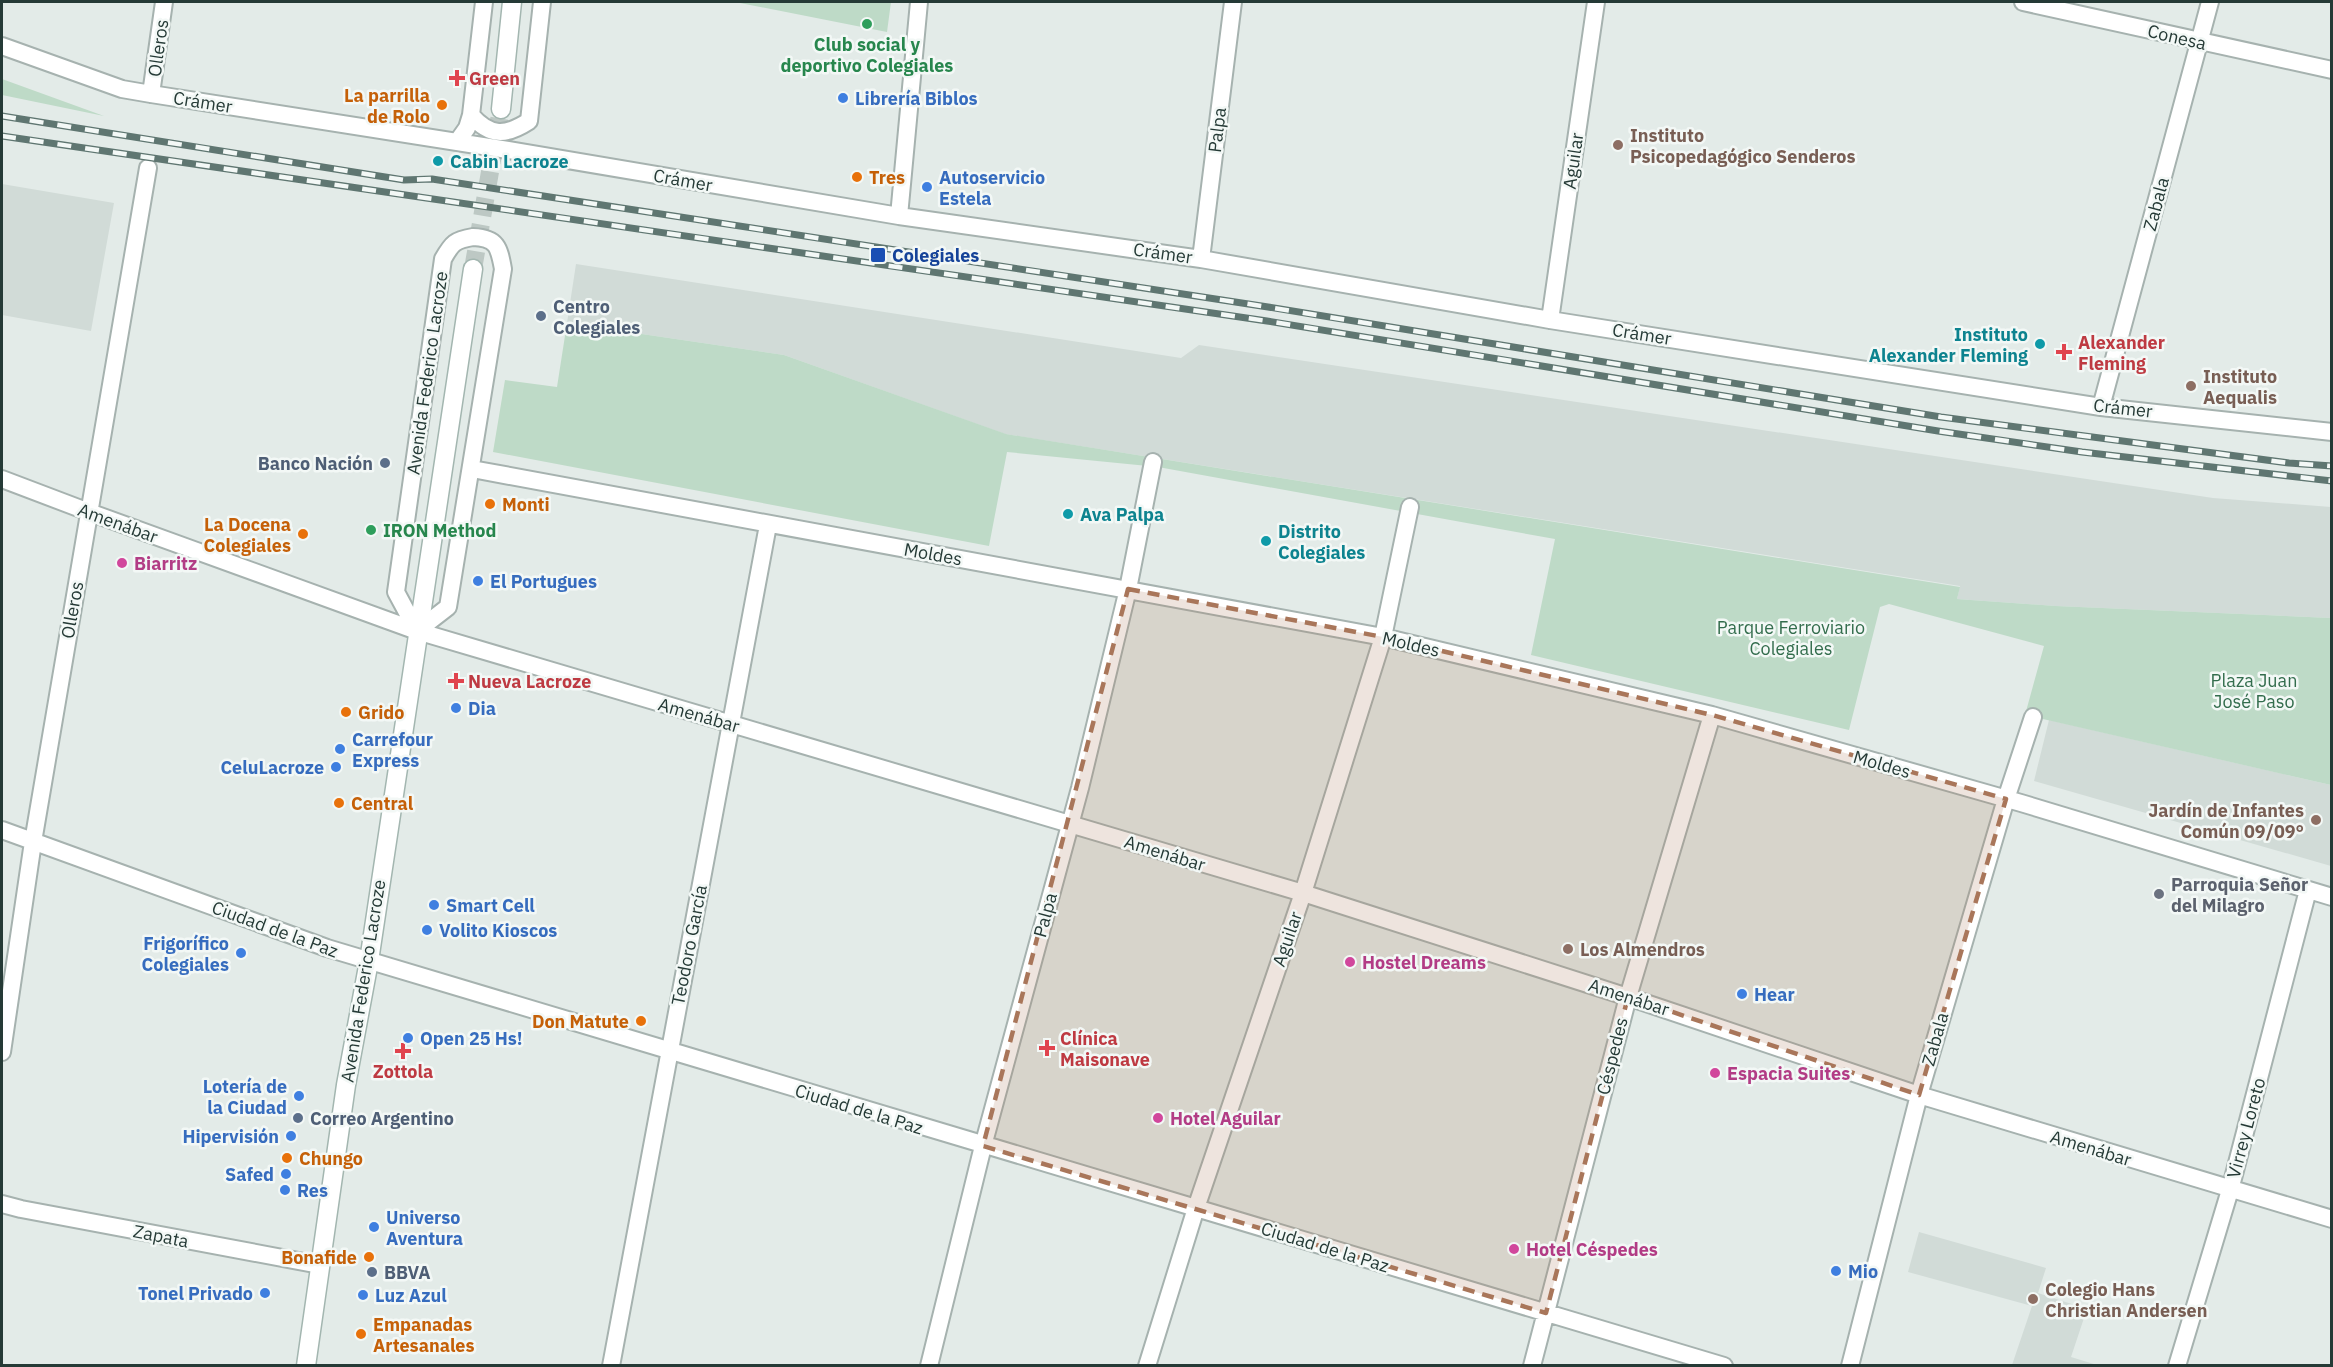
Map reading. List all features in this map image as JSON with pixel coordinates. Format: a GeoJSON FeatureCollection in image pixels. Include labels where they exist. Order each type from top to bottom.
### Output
{"type":"FeatureCollection","features":[{"type":"Feature","properties":{"kind":"main road"},"geometry":{"type":"LineString","coordinates":[[501,109],[512,2]]}},
{"type":"Feature","properties":{"kind":"main road","name":"Avenida Federico Lacroze"},"geometry":{"type":"LineString","coordinates":[[306,1365],[346,1084],[369,961],[472,269]]}},
{"type":"Feature","properties":{"kind":"street","name":"Olleros"},"geometry":{"type":"LineString","coordinates":[[151,94],[164,2]]}},
{"type":"Feature","properties":{"kind":"street"},"geometry":{"type":"LineString","coordinates":[[457,142],[467,128],[471,115],[484,2]]}},
{"type":"Feature","properties":{"kind":"street"},"geometry":{"type":"LineString","coordinates":[[471,115],[479,124],[496,132],[510,131],[529,121],[542,2]]}},
{"type":"Feature","properties":{"kind":"street"},"geometry":{"type":"LineString","coordinates":[[899,216],[920,2]]}},
{"type":"Feature","properties":{"kind":"street","name":"Palpa"},"geometry":{"type":"LineString","coordinates":[[1201,259],[1233,2]]}},
{"type":"Feature","properties":{"kind":"street","name":"Aguilar"},"geometry":{"type":"LineString","coordinates":[[1550,320],[1596,2]]}},
{"type":"Feature","properties":{"kind":"street","name":"Conesa"},"geometry":{"type":"LineString","coordinates":[[2024,2],[2331,70]]}},
{"type":"Feature","properties":{"kind":"street","name":"Zabala"},"geometry":{"type":"LineString","coordinates":[[2101,407],[2210,2]]}},
{"type":"Feature","properties":{"kind":"street","name":"Crámer"},"geometry":{"type":"LineString","coordinates":[[2,46],[122,89],[151,94],[457,142],[899,216],[1201,259],[1550,320],[2101,407],[2331,432]]}},
{"type":"Feature","properties":{"kind":"street","name":"Olleros"},"geometry":{"type":"LineString","coordinates":[[2,1052],[33,842],[148,168]]}},
{"type":"Feature","properties":{"kind":"street","name":"Avenida Federico Lacroze"},"geometry":{"type":"LineString","coordinates":[[473,237],[488,238],[495,243],[504,269],[448,607],[417,631],[396,592],[443,260],[449,247],[458,240],[473,237]]}},
{"type":"Feature","properties":{"kind":"street","name":"Palpa"},"geometry":{"type":"LineString","coordinates":[[928,1365],[983,1146],[1070,824],[1128,589],[1153,462]]}},
{"type":"Feature","properties":{"kind":"street","name":"Moldes"},"geometry":{"type":"LineString","coordinates":[[472,469],[1383,637],[1712,715],[2006,799],[2331,897]]}},
{"type":"Feature","properties":{"kind":"street","name":"Amenábar"},"geometry":{"type":"LineString","coordinates":[[2,478],[89,512],[417,631],[1303,893],[1628,997],[1919,1095],[2331,1219]]}},
{"type":"Feature","properties":{"kind":"street","name":"Aguilar"},"geometry":{"type":"LineString","coordinates":[[1147,1365],[1196,1208],[1303,893],[1383,637],[1410,507]]}},
{"type":"Feature","properties":{"kind":"street","name":"Teodoro García"},"geometry":{"type":"LineString","coordinates":[[611,1365],[768,525]]}},
{"type":"Feature","properties":{"kind":"street","name":"Céspedes"},"geometry":{"type":"LineString","coordinates":[[1532,1365],[1628,997],[1712,715]]}},
{"type":"Feature","properties":{"kind":"street","name":"Zabala"},"geometry":{"type":"LineString","coordinates":[[1850,1365],[1919,1095],[2006,799],[2033,717]]}},
{"type":"Feature","properties":{"kind":"street","name":"Ciudad de la Paz"},"geometry":{"type":"LineString","coordinates":[[2,830],[327,948],[983,1146],[1724,1365]]}},
{"type":"Feature","properties":{"kind":"street","name":"Virrey Loreto"},"geometry":{"type":"LineString","coordinates":[[2177,1365],[2230,1190],[2308,890]]}},
{"type":"Feature","properties":{"kind":"street","name":"Zapata"},"geometry":{"type":"LineString","coordinates":[[2,1204],[320,1265]]}},
{"type":"Feature","properties":{"kind":"highlighted area"},"geometry":{"type":"Polygon","coordinates":[[[1128,589],[1383,637],[1712,715],[2006,799],[1919,1095],[1628,997],[1546,1313],[983,1146],[1128,589]]]}},
{"type":"Feature","properties":{"kind":"shaded area"},"geometry":{"type":"Polygon","coordinates":[[[2,184],[114,203],[91,331],[2,315],[2,184]]]}},
{"type":"Feature","properties":{"kind":"shaded area"},"geometry":{"type":"Polygon","coordinates":[[[576,264],[1181,358],[1199,345],[2213,498],[2331,507],[2331,618],[2056,606],[1957,599],[1960,586],[1005,434],[784,355],[567,323],[576,264]]]}},
{"type":"Feature","properties":{"kind":"shaded area"},"geometry":{"type":"Polygon","coordinates":[[[2049,720],[2331,785],[2331,866],[2034,781],[2049,720]]]}},
{"type":"Feature","properties":{"kind":"shaded area","name":"Colegio Hans Christian Andersen"},"geometry":{"type":"Polygon","coordinates":[[[1919,1232],[2046,1268],[2038,1293],[2087,1309],[2071,1357],[2097,1365],[2012,1365],[2032,1306],[1908,1272],[1919,1232]]]}},
{"type":"Feature","properties":{"kind":"green space","name":"Club social y deportivo Colegiales"},"geometry":{"type":"Polygon","coordinates":[[[735,2],[891,2],[887,32],[735,2]]]}},
{"type":"Feature","properties":{"kind":"green space"},"geometry":{"type":"Polygon","coordinates":[[[2,79],[104,116],[2,95],[2,79]]]}},
{"type":"Feature","properties":{"kind":"green space","name":"Parque Ferroviario Colegiales"},"geometry":{"type":"Polygon","coordinates":[[[567,323],[784,355],[1006,434],[1960,587],[1957,599],[2056,606],[2331,618],[2331,785],[2025,715],[2044,646],[1889,604],[1880,607],[1849,730],[1531,655],[1555,539],[1158,467],[1007,452],[989,546],[493,452],[505,380],[557,387],[567,323]]]}},
{"type":"Feature","properties":{"kind":"tunnel"},"geometry":{"type":"LineString","coordinates":[[473,269],[501,109]]}},
{"type":"Feature","properties":{"kind":"railway"},"geometry":{"type":"LineString","coordinates":[[2,116],[404,180],[432,179],[1268,307],[1941,417],[2289,463],[2332,466]]}},
{"type":"Feature","properties":{"kind":"railway"},"geometry":{"type":"LineString","coordinates":[[2,136],[1267,321],[1938,431],[2082,452],[2332,481]]}},
{"type":"Feature","properties":{"kind":"place","name":"Club social y deportivo Colegiales"},"geometry":{"type":"Point","coordinates":[867,24]}},
{"type":"Feature","properties":{"kind":"place","name":"Green"},"geometry":{"type":"Point","coordinates":[457,78]}},
{"type":"Feature","properties":{"kind":"place","name":"Librería Biblos"},"geometry":{"type":"Point","coordinates":[843,98]}},
{"type":"Feature","properties":{"kind":"place","name":"La parrilla de Rolo"},"geometry":{"type":"Point","coordinates":[442,105]}},
{"type":"Feature","properties":{"kind":"place","name":"Instituto Psicopedagógico Senderos"},"geometry":{"type":"Point","coordinates":[1618,145]}},
{"type":"Feature","properties":{"kind":"place","name":"Cabin Lacroze"},"geometry":{"type":"Point","coordinates":[438,161]}},
{"type":"Feature","properties":{"kind":"place","name":"Tres"},"geometry":{"type":"Point","coordinates":[857,177]}},
{"type":"Feature","properties":{"kind":"place","name":"Autoservicio Estela"},"geometry":{"type":"Point","coordinates":[927,187]}},
{"type":"Feature","properties":{"kind":"place","name":"Colegiales"},"geometry":{"type":"Point","coordinates":[878,255]}},
{"type":"Feature","properties":{"kind":"place","name":"Centro Colegiales"},"geometry":{"type":"Point","coordinates":[541,316]}},
{"type":"Feature","properties":{"kind":"place","name":"Instituto Alexander Fleming"},"geometry":{"type":"Point","coordinates":[2040,344]}},
{"type":"Feature","properties":{"kind":"place","name":"Alexander Fleming"},"geometry":{"type":"Point","coordinates":[2064,352]}},
{"type":"Feature","properties":{"kind":"place","name":"Instituto Aequalis"},"geometry":{"type":"Point","coordinates":[2191,386]}},
{"type":"Feature","properties":{"kind":"place","name":"Banco Nación"},"geometry":{"type":"Point","coordinates":[385,463]}},
{"type":"Feature","properties":{"kind":"place","name":"Monti"},"geometry":{"type":"Point","coordinates":[490,504]}},
{"type":"Feature","properties":{"kind":"place","name":"Ava Palpa"},"geometry":{"type":"Point","coordinates":[1068,514]}},
{"type":"Feature","properties":{"kind":"place","name":"IRON Method"},"geometry":{"type":"Point","coordinates":[371,530]}},
{"type":"Feature","properties":{"kind":"place","name":"La Docena Colegiales"},"geometry":{"type":"Point","coordinates":[303,534]}},
{"type":"Feature","properties":{"kind":"place","name":"Distrito Colegiales"},"geometry":{"type":"Point","coordinates":[1266,541]}},
{"type":"Feature","properties":{"kind":"place","name":"Biarritz"},"geometry":{"type":"Point","coordinates":[122,563]}},
{"type":"Feature","properties":{"kind":"place","name":"El Portugues"},"geometry":{"type":"Point","coordinates":[478,581]}},
{"type":"Feature","properties":{"kind":"place","name":"Nueva Lacroze"},"geometry":{"type":"Point","coordinates":[456,681]}},
{"type":"Feature","properties":{"kind":"place","name":"Dia"},"geometry":{"type":"Point","coordinates":[456,708]}},
{"type":"Feature","properties":{"kind":"place","name":"Grido"},"geometry":{"type":"Point","coordinates":[346,712]}},
{"type":"Feature","properties":{"kind":"place","name":"Carrefour Express"},"geometry":{"type":"Point","coordinates":[340,749]}},
{"type":"Feature","properties":{"kind":"place","name":"CeluLacroze"},"geometry":{"type":"Point","coordinates":[336,767]}},
{"type":"Feature","properties":{"kind":"place","name":"Central"},"geometry":{"type":"Point","coordinates":[339,803]}},
{"type":"Feature","properties":{"kind":"place","name":"Jardín de Infantes Común 09/09°"},"geometry":{"type":"Point","coordinates":[2316,820]}},
{"type":"Feature","properties":{"kind":"place","name":"Parroquia Señor del Milagro"},"geometry":{"type":"Point","coordinates":[2159,894]}},
{"type":"Feature","properties":{"kind":"place","name":"Smart Cell"},"geometry":{"type":"Point","coordinates":[434,905]}},
{"type":"Feature","properties":{"kind":"place","name":"Volito Kioscos"},"geometry":{"type":"Point","coordinates":[427,930]}},
{"type":"Feature","properties":{"kind":"place","name":"Los Almendros"},"geometry":{"type":"Point","coordinates":[1568,949]}},
{"type":"Feature","properties":{"kind":"place","name":"Frigorífico Colegiales"},"geometry":{"type":"Point","coordinates":[241,953]}},
{"type":"Feature","properties":{"kind":"place","name":"Hostel Dreams"},"geometry":{"type":"Point","coordinates":[1350,962]}},
{"type":"Feature","properties":{"kind":"place","name":"Hear"},"geometry":{"type":"Point","coordinates":[1742,994]}},
{"type":"Feature","properties":{"kind":"place","name":"Don Matute"},"geometry":{"type":"Point","coordinates":[641,1021]}},
{"type":"Feature","properties":{"kind":"place","name":"Open 25 Hs!"},"geometry":{"type":"Point","coordinates":[408,1038]}},
{"type":"Feature","properties":{"kind":"place","name":"Clínica Maisonave"},"geometry":{"type":"Point","coordinates":[1047,1048]}},
{"type":"Feature","properties":{"kind":"place","name":"Zottola"},"geometry":{"type":"Point","coordinates":[403,1051]}},
{"type":"Feature","properties":{"kind":"place","name":"Espacia Suites"},"geometry":{"type":"Point","coordinates":[1715,1073]}},
{"type":"Feature","properties":{"kind":"place","name":"Lotería de la Ciudad"},"geometry":{"type":"Point","coordinates":[299,1096]}},
{"type":"Feature","properties":{"kind":"place","name":"Correo Argentino"},"geometry":{"type":"Point","coordinates":[298,1118]}},
{"type":"Feature","properties":{"kind":"place","name":"Hotel Aguilar"},"geometry":{"type":"Point","coordinates":[1158,1118]}},
{"type":"Feature","properties":{"kind":"place","name":"Hipervisión"},"geometry":{"type":"Point","coordinates":[291,1136]}},
{"type":"Feature","properties":{"kind":"place","name":"Chungo"},"geometry":{"type":"Point","coordinates":[287,1158]}},
{"type":"Feature","properties":{"kind":"place","name":"Safed"},"geometry":{"type":"Point","coordinates":[286,1174]}},
{"type":"Feature","properties":{"kind":"place","name":"Res"},"geometry":{"type":"Point","coordinates":[285,1190]}},
{"type":"Feature","properties":{"kind":"place","name":"Universo Aventura"},"geometry":{"type":"Point","coordinates":[374,1227]}},
{"type":"Feature","properties":{"kind":"place","name":"Hotel Céspedes"},"geometry":{"type":"Point","coordinates":[1514,1249]}},
{"type":"Feature","properties":{"kind":"place","name":"Bonafide"},"geometry":{"type":"Point","coordinates":[369,1257]}},
{"type":"Feature","properties":{"kind":"place","name":"Mio"},"geometry":{"type":"Point","coordinates":[1836,1271]}},
{"type":"Feature","properties":{"kind":"place","name":"BBVA"},"geometry":{"type":"Point","coordinates":[372,1272]}},
{"type":"Feature","properties":{"kind":"place","name":"Tonel Privado"},"geometry":{"type":"Point","coordinates":[265,1293]}},
{"type":"Feature","properties":{"kind":"place","name":"Luz Azul"},"geometry":{"type":"Point","coordinates":[363,1295]}},
{"type":"Feature","properties":{"kind":"place","name":"Colegio Hans Christian Andersen"},"geometry":{"type":"Point","coordinates":[2033,1299]}},
{"type":"Feature","properties":{"kind":"place","name":"Empanadas Artesanales"},"geometry":{"type":"Point","coordinates":[361,1334]}},
{"type":"Feature","properties":{"kind":"park label","name":"Plaza Juan José Paso"},"geometry":{"type":"Point","coordinates":[2254,690]}}]}
